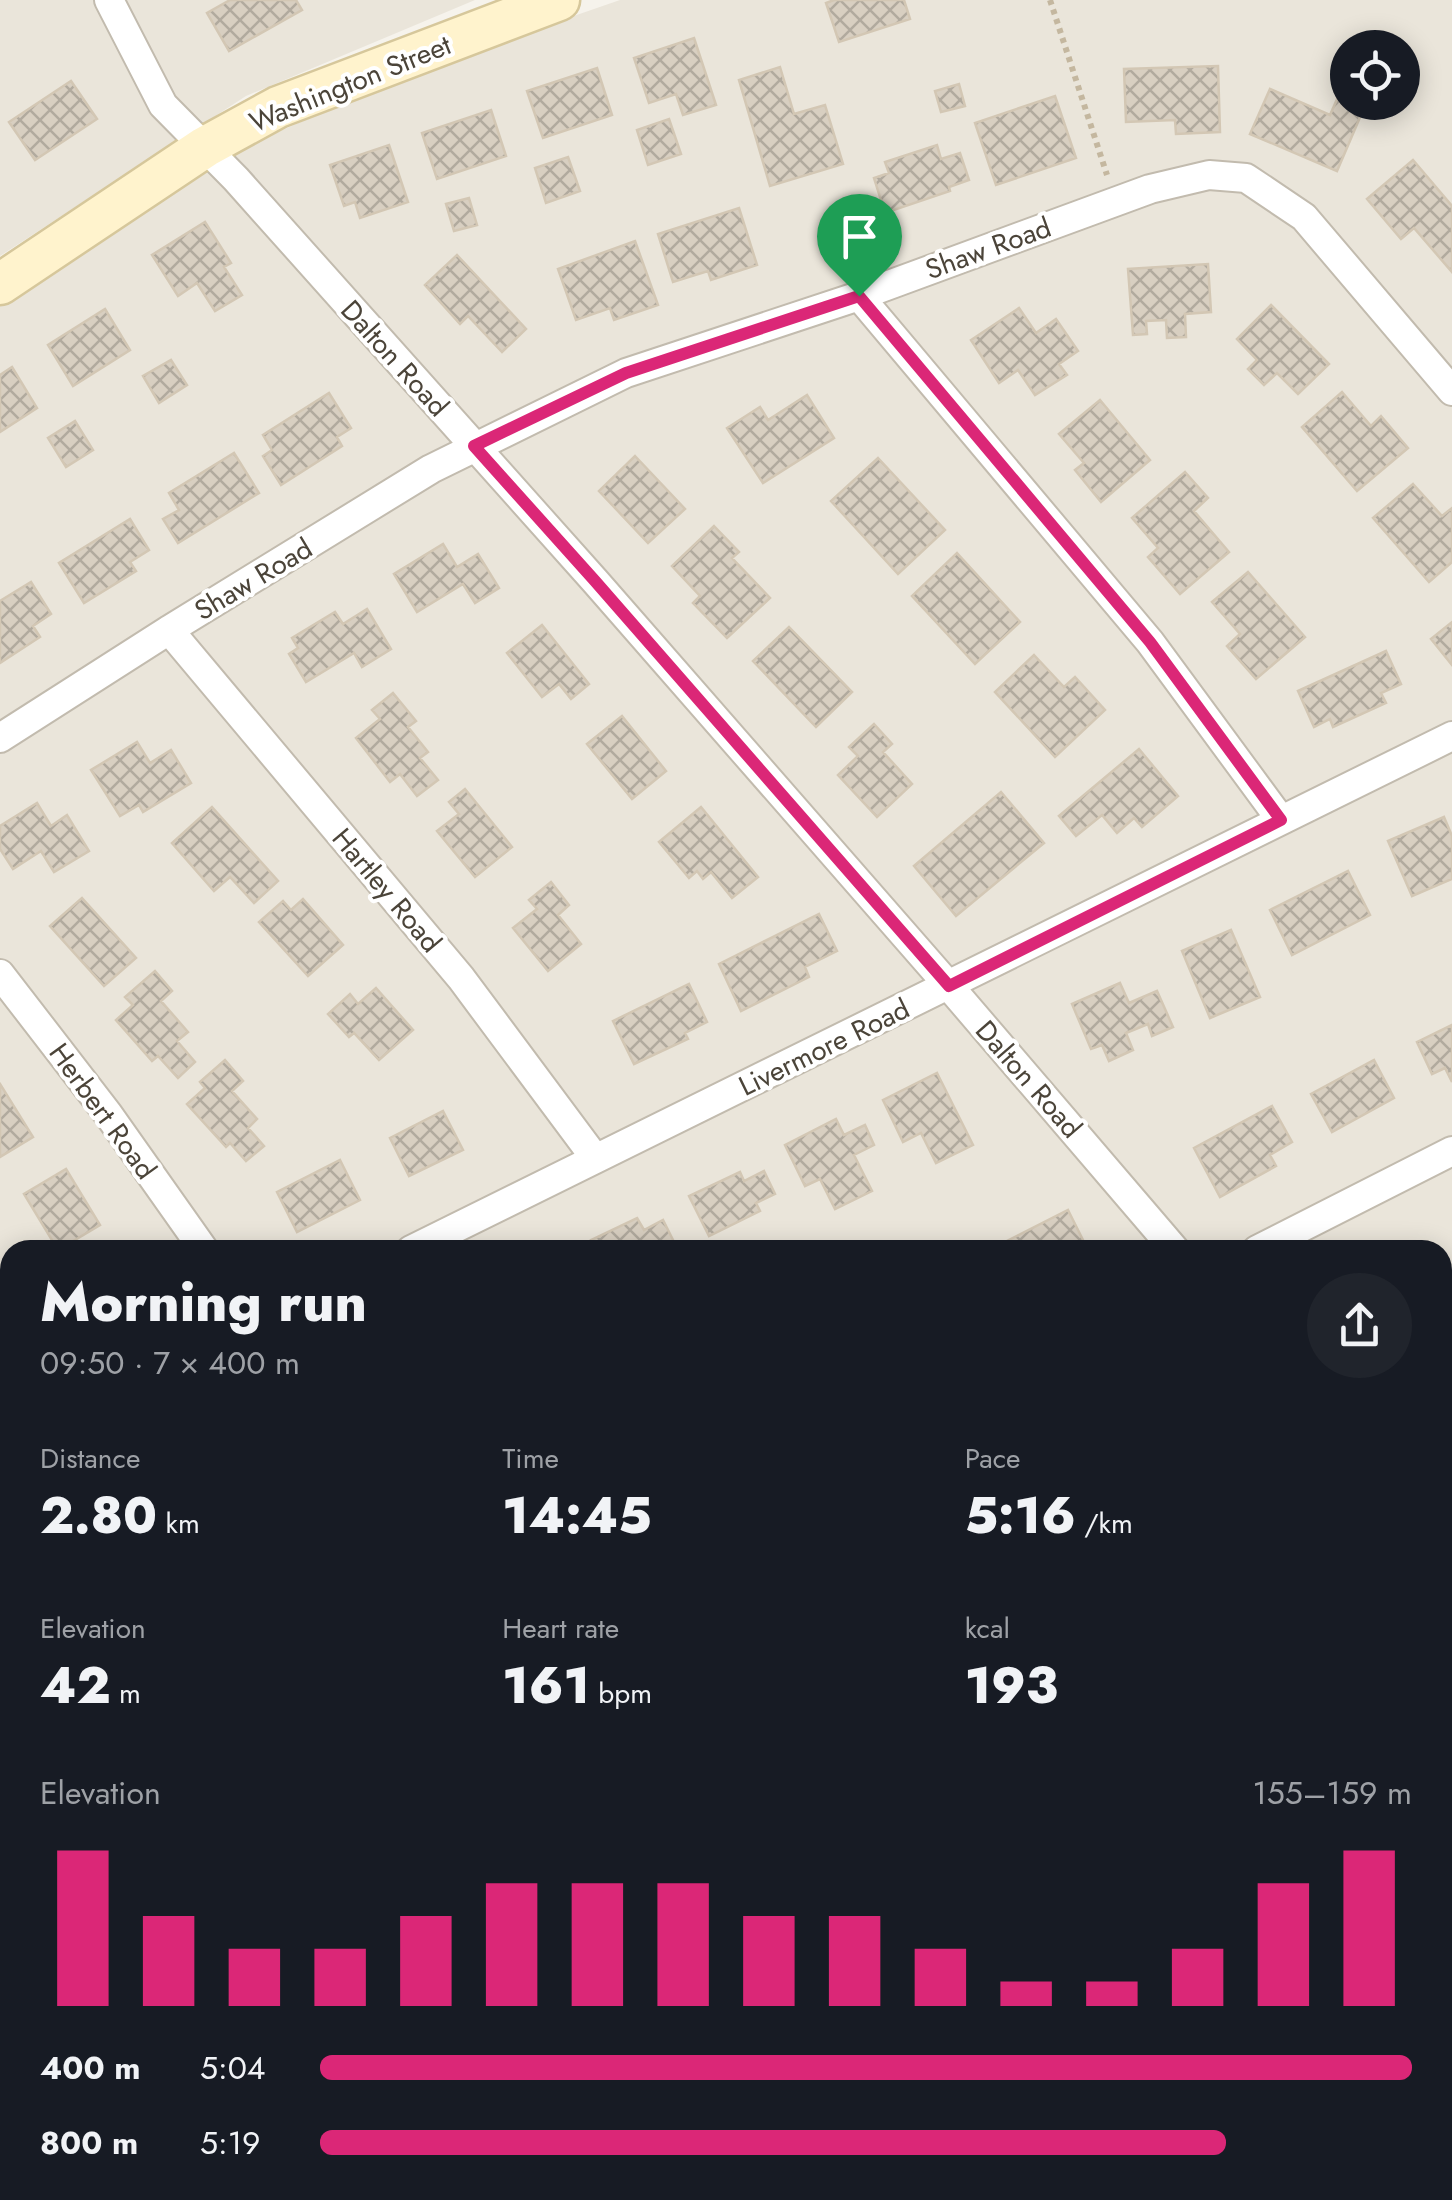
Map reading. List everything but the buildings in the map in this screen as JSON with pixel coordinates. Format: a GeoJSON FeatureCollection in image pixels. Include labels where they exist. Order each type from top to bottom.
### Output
{"type":"FeatureCollection","features":[{"type":"Feature","properties":{"kind":"street","name":"Dalton Road"},"geometry":{"type":"LineString","coordinates":[[109,0],[163,105],[595,581],[1166,1240]]}},
{"type":"Feature","properties":{"kind":"street","name":"Washington Street"},"geometry":{"type":"LineString","coordinates":[[0,284],[205,147],[278,107],[514,8],[559,0]]}},
{"type":"Feature","properties":{"kind":"street","name":"Shaw Road"},"geometry":{"type":"LineString","coordinates":[[0,738],[431,469],[626,373],[859,296],[1150,189],[1209,175],[1246,178],[1304,217],[1452,391]]}},
{"type":"Feature","properties":{"kind":"street"},"geometry":{"type":"LineString","coordinates":[[859,296],[1150,642],[1281,820]]}},
{"type":"Feature","properties":{"kind":"street","name":"Hartley Road"},"geometry":{"type":"LineString","coordinates":[[169,630],[460,978],[595,1158]]}},
{"type":"Feature","properties":{"kind":"street","name":"Livermore Road"},"geometry":{"type":"LineString","coordinates":[[431,1240],[1452,736]]}},
{"type":"Feature","properties":{"kind":"street","name":"Herbert Road"},"geometry":{"type":"LineString","coordinates":[[0,974],[108,1114],[197,1240]]}},
{"type":"Feature","properties":{"kind":"street"},"geometry":{"type":"LineString","coordinates":[[1277,1240],[1452,1150]]}},
{"type":"Feature","properties":{"kind":"path"},"geometry":{"type":"LineString","coordinates":[[1050,0],[1116,202]]}},
{"type":"Feature","properties":{"kind":"shaded area"},"geometry":{"type":"Polygon","coordinates":[[[0,0],[475,0],[246,96],[0,256],[0,0]]]}},
{"type":"Feature","properties":{"kind":"shaded area"},"geometry":{"type":"Polygon","coordinates":[[[620,0],[1452,0],[1452,1240],[0,1240],[0,301],[258,141],[415,71],[620,0]]]}},
{"type":"Feature","properties":{"kind":"route"},"geometry":{"type":"LineString","coordinates":[[859,296],[1150,642],[1281,820],[949,986],[474,446],[626,373],[859,296]]}}]}
